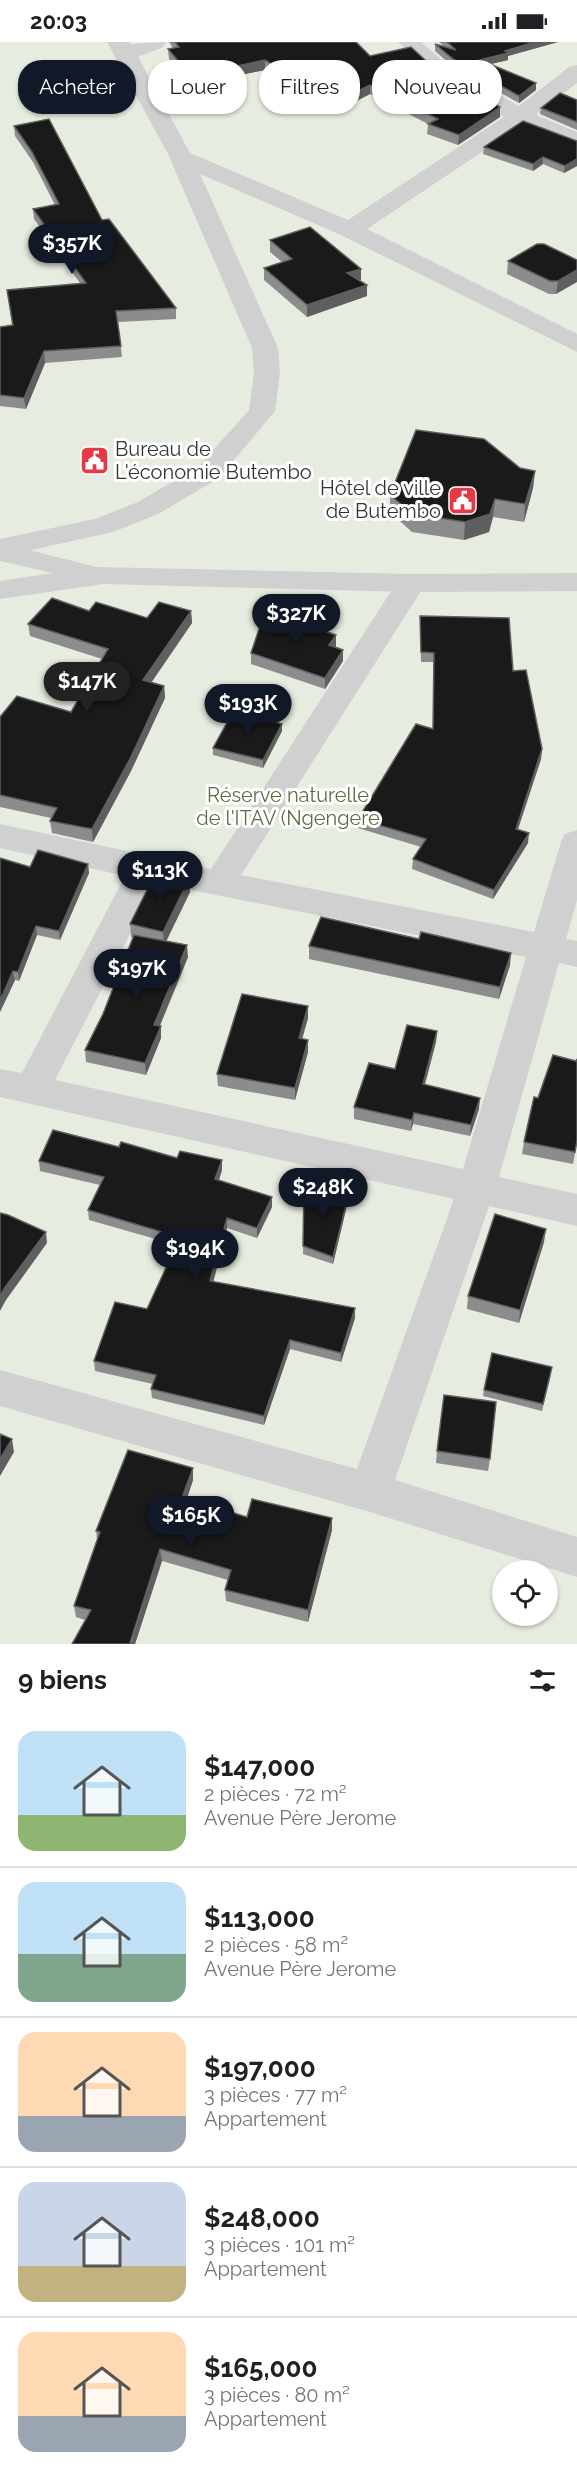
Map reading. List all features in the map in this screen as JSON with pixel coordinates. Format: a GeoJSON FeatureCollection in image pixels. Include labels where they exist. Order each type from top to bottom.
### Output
{"type":"FeatureCollection","features":[{"type":"Feature","properties":{"kind":"street"},"geometry":{"type":"LineString","coordinates":[[0,551],[103,526],[148,508],[209,472],[262,411],[267,373],[265,348],[182,158],[150,94],[121,48],[155,42]]}},
{"type":"Feature","properties":{"kind":"street"},"geometry":{"type":"LineString","coordinates":[[409,42],[435,65],[519,117],[577,140]]}},
{"type":"Feature","properties":{"kind":"street"},"geometry":{"type":"LineString","coordinates":[[350,230],[519,117],[577,72]]}},
{"type":"Feature","properties":{"kind":"street"},"geometry":{"type":"LineString","coordinates":[[182,158],[350,230],[577,344]]}},
{"type":"Feature","properties":{"kind":"street"},"geometry":{"type":"LineString","coordinates":[[0,551],[104,575]]}},
{"type":"Feature","properties":{"kind":"street"},"geometry":{"type":"LineString","coordinates":[[0,551],[6,560],[7,569],[0,582]]}},
{"type":"Feature","properties":{"kind":"street"},"geometry":{"type":"LineString","coordinates":[[0,590],[104,575],[411,583],[577,582]]}},
{"type":"Feature","properties":{"kind":"street"},"geometry":{"type":"LineString","coordinates":[[220,882],[411,583]]}},
{"type":"Feature","properties":{"kind":"street"},"geometry":{"type":"LineString","coordinates":[[0,836],[146,869],[561,951]]}},
{"type":"Feature","properties":{"kind":"street"},"geometry":{"type":"LineString","coordinates":[[370,1492],[561,951],[577,842]]}},
{"type":"Feature","properties":{"kind":"street"},"geometry":{"type":"LineString","coordinates":[[146,869],[16,1086],[577,1210]]}},
{"type":"Feature","properties":{"kind":"street"},"geometry":{"type":"LineString","coordinates":[[0,1388],[370,1492],[577,1557]]}},
{"type":"Feature","properties":{"kind":"green space","name":"Réserve naturelle de l'ITAV (Ngengere"},"geometry":{"type":"Polygon","coordinates":[[[0,42],[577,42],[577,1644],[0,1644],[0,42]]]}},
{"type":"Feature","properties":{"kind":"building"},"geometry":{"type":"Polygon","coordinates":[[[175,42],[356,42],[370,56],[411,47],[425,60],[372,60],[372,86],[360,90],[360,60],[259,60],[247,64],[247,60],[177,60],[168,49],[179,47],[175,42]]]}},
{"type":"Feature","properties":{"kind":"building"},"geometry":{"type":"Polygon","coordinates":[[[447,42],[535,42],[505,51],[508,53],[480,60],[455,60],[435,44],[456,50],[447,42]]]}},
{"type":"Feature","properties":{"kind":"building"},"geometry":{"type":"Polygon","coordinates":[[[502,69],[536,83],[519,96],[502,86],[502,69]]]}},
{"type":"Feature","properties":{"kind":"building"},"geometry":{"type":"Polygon","coordinates":[[[560,93],[577,100],[577,122],[541,108],[560,93]]]}},
{"type":"Feature","properties":{"kind":"building"},"geometry":{"type":"Polygon","coordinates":[[[428,114],[490,114],[459,135],[428,124],[438,119],[428,114]]]}},
{"type":"Feature","properties":{"kind":"building"},"geometry":{"type":"Polygon","coordinates":[[[49,119],[102,220],[109,219],[176,308],[116,311],[121,346],[44,351],[24,398],[0,395],[0,327],[13,325],[7,290],[86,283],[33,209],[59,204],[32,152],[14,126],[49,119]]]}},
{"type":"Feature","properties":{"kind":"building"},"geometry":{"type":"Polygon","coordinates":[[[523,121],[577,141],[577,159],[565,166],[543,157],[533,164],[484,147],[523,121]]]}},
{"type":"Feature","properties":{"kind":"building"},"geometry":{"type":"Polygon","coordinates":[[[310,227],[361,269],[347,273],[367,285],[307,305],[264,268],[292,259],[270,240],[310,227]]]}},
{"type":"Feature","properties":{"kind":"building"},"geometry":{"type":"Polygon","coordinates":[[[537,244],[544,244],[577,260],[577,270],[558,281],[550,281],[508,261],[537,244]]]}},
{"type":"Feature","properties":{"kind":"building","name":"Hôtel de ville de Butembo"},"geometry":{"type":"Polygon","coordinates":[[[416,430],[484,439],[520,468],[535,471],[525,504],[495,499],[490,514],[465,522],[413,514],[390,495],[416,430]]]}},
{"type":"Feature","properties":{"kind":"building"},"geometry":{"type":"Polygon","coordinates":[[[52,598],[89,611],[96,602],[147,618],[159,602],[191,611],[143,680],[164,686],[130,759],[92,829],[50,821],[57,808],[0,795],[0,717],[17,696],[71,712],[108,649],[28,624],[52,598]]]}},
{"type":"Feature","properties":{"kind":"building"},"geometry":{"type":"Polygon","coordinates":[[[265,611],[336,635],[329,645],[343,650],[325,678],[251,653],[265,611]]]}},
{"type":"Feature","properties":{"kind":"building"},"geometry":{"type":"Polygon","coordinates":[[[420,616],[509,618],[513,671],[526,670],[542,749],[516,829],[529,833],[494,890],[413,859],[426,839],[358,819],[416,724],[433,729],[434,653],[421,652],[420,616]]]}},
{"type":"Feature","properties":{"kind":"building"},"geometry":{"type":"Polygon","coordinates":[[[234,710],[282,724],[263,760],[213,748],[234,710]]]}},
{"type":"Feature","properties":{"kind":"building"},"geometry":{"type":"Polygon","coordinates":[[[38,850],[88,864],[59,931],[36,926],[18,972],[13,971],[0,1001],[0,858],[30,867],[38,850]]]}},
{"type":"Feature","properties":{"kind":"building"},"geometry":{"type":"Polygon","coordinates":[[[156,872],[189,879],[163,932],[130,924],[156,872]]]}},
{"type":"Feature","properties":{"kind":"building"},"geometry":{"type":"Polygon","coordinates":[[[321,917],[419,939],[421,932],[511,953],[500,987],[309,946],[321,917]]]}},
{"type":"Feature","properties":{"kind":"building"},"geometry":{"type":"Polygon","coordinates":[[[134,935],[187,945],[154,1025],[161,1026],[145,1063],[85,1050],[103,1014],[134,935]]]}},
{"type":"Feature","properties":{"kind":"building"},"geometry":{"type":"Polygon","coordinates":[[[242,994],[308,1006],[299,1038],[308,1040],[295,1088],[217,1074],[242,994]]]}},
{"type":"Feature","properties":{"kind":"building"},"geometry":{"type":"Polygon","coordinates":[[[407,1025],[437,1031],[423,1084],[480,1098],[471,1125],[414,1113],[412,1120],[354,1107],[369,1063],[395,1069],[407,1025]]]}},
{"type":"Feature","properties":{"kind":"building"},"geometry":{"type":"Polygon","coordinates":[[[553,1055],[576,1061],[577,1059],[575,1152],[524,1142],[534,1097],[538,1098],[553,1055]]]}},
{"type":"Feature","properties":{"kind":"building"},"geometry":{"type":"Polygon","coordinates":[[[53,1130],[119,1147],[121,1142],[177,1158],[180,1151],[222,1160],[215,1179],[272,1197],[257,1228],[227,1218],[210,1281],[355,1308],[341,1353],[290,1340],[264,1416],[151,1389],[156,1375],[94,1361],[115,1302],[147,1309],[176,1246],[159,1243],[162,1232],[88,1210],[104,1177],[39,1161],[53,1130]]]}},
{"type":"Feature","properties":{"kind":"building"},"geometry":{"type":"Polygon","coordinates":[[[304,1186],[349,1194],[333,1257],[303,1246],[304,1186]]]}},
{"type":"Feature","properties":{"kind":"building"},"geometry":{"type":"Polygon","coordinates":[[[0,1213],[46,1232],[0,1297],[0,1213]]]}},
{"type":"Feature","properties":{"kind":"building"},"geometry":{"type":"Polygon","coordinates":[[[495,1214],[546,1229],[520,1310],[468,1296],[495,1214]]]}},
{"type":"Feature","properties":{"kind":"building"},"geometry":{"type":"Polygon","coordinates":[[[492,1353],[552,1367],[543,1404],[484,1390],[492,1353]]]}},
{"type":"Feature","properties":{"kind":"building"},"geometry":{"type":"Polygon","coordinates":[[[444,1395],[496,1402],[490,1459],[437,1451],[444,1395]]]}},
{"type":"Feature","properties":{"kind":"building"},"geometry":{"type":"Polygon","coordinates":[[[0,1434],[12,1439],[0,1459],[0,1434]]]}},
{"type":"Feature","properties":{"kind":"building"},"geometry":{"type":"Polygon","coordinates":[[[128,1450],[193,1468],[182,1498],[247,1517],[252,1499],[332,1518],[308,1610],[225,1590],[231,1570],[160,1549],[130,1643],[132,1644],[72,1644],[91,1610],[74,1606],[100,1532],[96,1531],[128,1450]]]}},
{"type":"Feature","properties":{"kind":"place","name":"Bureau de L'économie Butembo"},"geometry":{"type":"Point","coordinates":[94,461]}},
{"type":"Feature","properties":{"kind":"place","name":"Hôtel de ville de Butembo"},"geometry":{"type":"Point","coordinates":[462,500]}}]}
